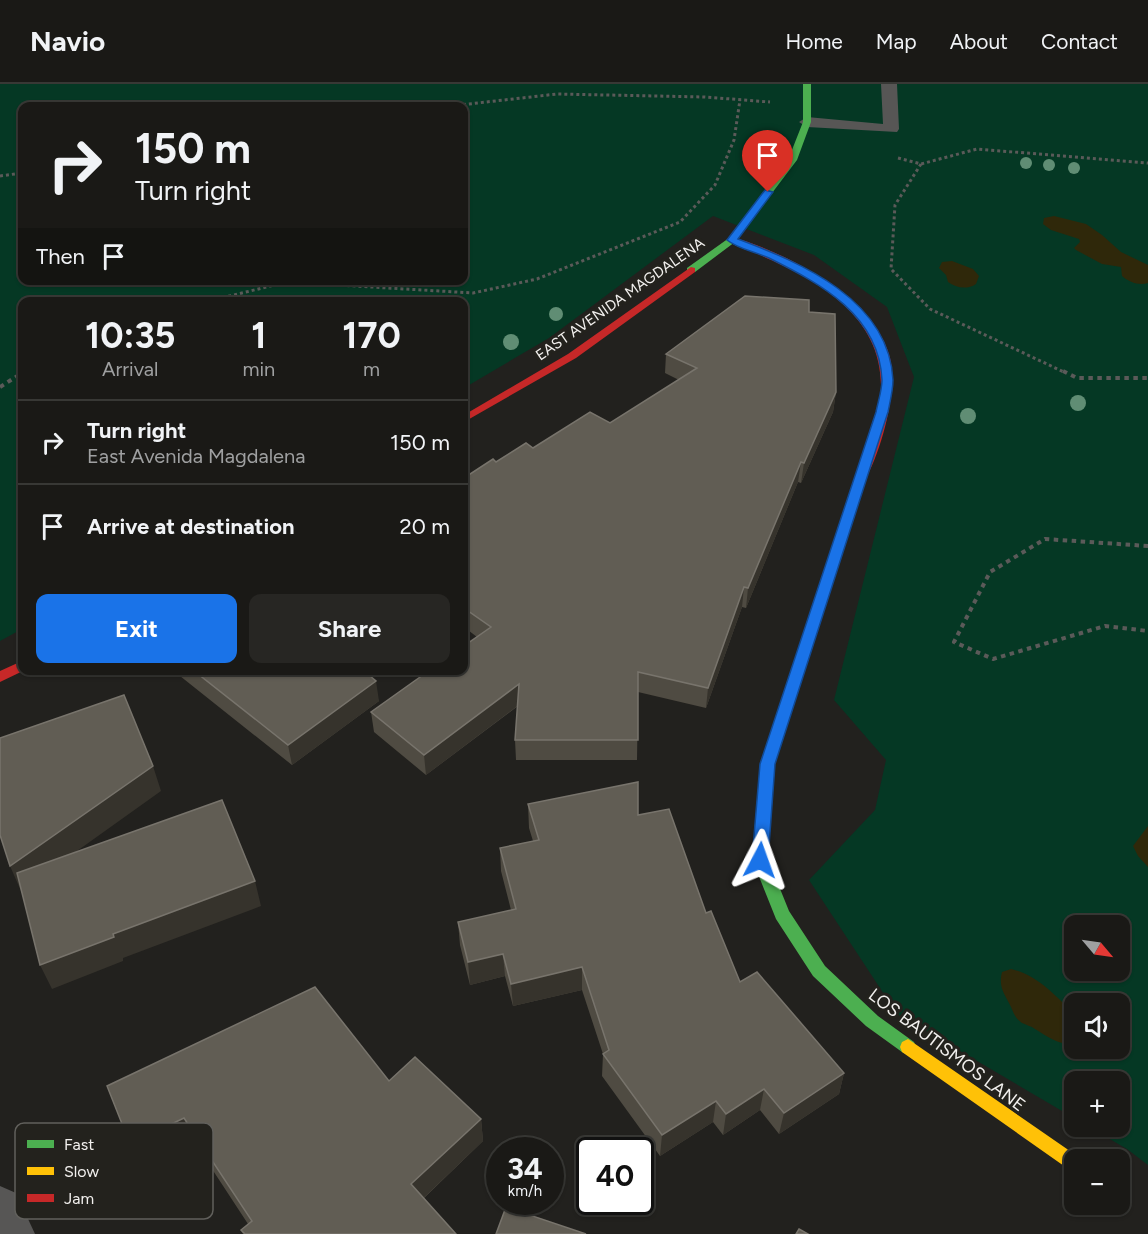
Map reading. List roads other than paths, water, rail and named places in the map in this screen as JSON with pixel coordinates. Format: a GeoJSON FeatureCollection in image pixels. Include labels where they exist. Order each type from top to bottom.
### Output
{"type":"FeatureCollection","features":[{"type":"Feature","properties":{"kind":"street","name":"EAST AVENIDA MAGDALENA"},"geometry":{"type":"LineString","coordinates":[[468,416],[572,356],[732,240],[792,160],[807,122],[809,105],[807,84]]}},
{"type":"Feature","properties":{"kind":"street","name":"LOS BAUTISMOS LANE"},"geometry":{"type":"LineString","coordinates":[[732,240],[770,255],[811,276],[852,304],[875,335],[885,360],[888,382],[882,412],[767,764],[760,860],[782,914],[819,971],[872,1021],[1064,1157]]}},
{"type":"Feature","properties":{"kind":"street"},"geometry":{"type":"LineString","coordinates":[[0,677],[18,668]]}},
{"type":"Feature","properties":{"kind":"street"},"geometry":{"type":"LineString","coordinates":[[0,1208],[12,1234]]}},
{"type":"Feature","properties":{"kind":"lane"},"geometry":{"type":"LineString","coordinates":[[807,122],[891,129],[889,84]]}}]}
